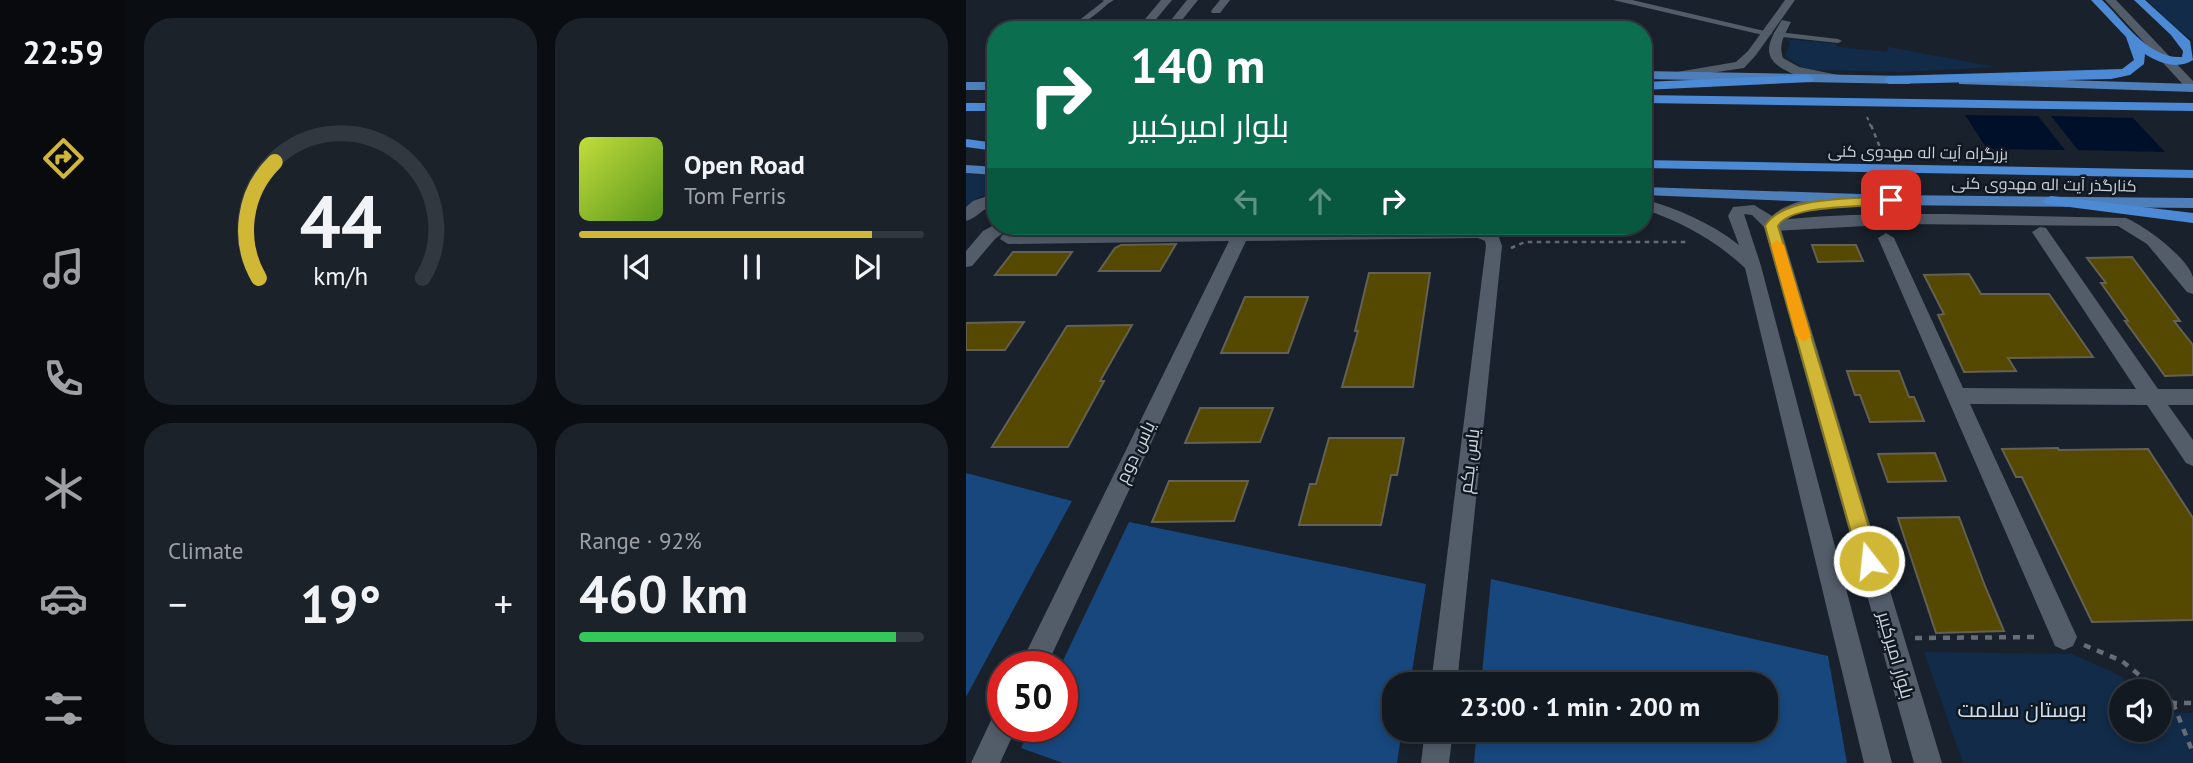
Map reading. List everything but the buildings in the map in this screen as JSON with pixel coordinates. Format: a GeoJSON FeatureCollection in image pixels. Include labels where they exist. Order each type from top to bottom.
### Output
{"type":"FeatureCollection","features":[{"type":"Feature","properties":{"kind":"highway"},"geometry":{"type":"LineString","coordinates":[[2096,0],[2154,56],[2173,61],[2187,60],[2189,51],[2139,0]]}},
{"type":"Feature","properties":{"kind":"highway"},"geometry":{"type":"LineString","coordinates":[[1889,80],[2119,73],[2140,61],[2140,53],[2124,28]]}},
{"type":"Feature","properties":{"kind":"highway"},"geometry":{"type":"LineString","coordinates":[[2176,36],[2193,48]]}},
{"type":"Feature","properties":{"kind":"highway"},"geometry":{"type":"LineString","coordinates":[[1652,86],[1808,79]]}},
{"type":"Feature","properties":{"kind":"highway"},"geometry":{"type":"LineString","coordinates":[[1652,99],[2193,107]]}},
{"type":"Feature","properties":{"kind":"highway"},"geometry":{"type":"LineString","coordinates":[[966,107],[987,107]]}},
{"type":"Feature","properties":{"kind":"highway"},"geometry":{"type":"LineString","coordinates":[[966,141],[987,141]]}},
{"type":"Feature","properties":{"kind":"highway"},"geometry":{"type":"LineString","coordinates":[[966,141],[987,145]]}},
{"type":"Feature","properties":{"kind":"highway","name":"بزرگراه آیت اله مهدوی کنی"},"geometry":{"type":"LineString","coordinates":[[1652,164],[2193,174]]}},
{"type":"Feature","properties":{"kind":"highway"},"geometry":{"type":"LineString","coordinates":[[2051,201],[2193,218]]}},
{"type":"Feature","properties":{"kind":"main road"},"geometry":{"type":"LineString","coordinates":[[1652,75],[2193,88]]}},
{"type":"Feature","properties":{"kind":"main road"},"geometry":{"type":"LineString","coordinates":[[966,86],[987,86]]}},
{"type":"Feature","properties":{"kind":"main road"},"geometry":{"type":"LineString","coordinates":[[966,169],[987,170]]}},
{"type":"Feature","properties":{"kind":"main road","name":"کنارگذر آیت اله مهدوی کنی"},"geometry":{"type":"LineString","coordinates":[[1652,191],[1891,200],[2193,203]]}},
{"type":"Feature","properties":{"kind":"street"},"geometry":{"type":"LineString","coordinates":[[1149,21],[1167,0]]}},
{"type":"Feature","properties":{"kind":"street"},"geometry":{"type":"LineString","coordinates":[[1176,21],[1193,0]]}},
{"type":"Feature","properties":{"kind":"street"},"geometry":{"type":"LineString","coordinates":[[1216,11],[1225,0]]}},
{"type":"Feature","properties":{"kind":"street"},"geometry":{"type":"LineString","coordinates":[[1618,0],[1772,34]]}},
{"type":"Feature","properties":{"kind":"street"},"geometry":{"type":"LineString","coordinates":[[1790,0],[1772,34],[1773,52],[1779,63],[1805,73],[1842,79]]}},
{"type":"Feature","properties":{"kind":"street"},"geometry":{"type":"LineString","coordinates":[[1681,75],[1740,65],[1772,34],[1801,0]]}},
{"type":"Feature","properties":{"kind":"street"},"geometry":{"type":"LineString","coordinates":[[2110,0],[2193,88]]}},
{"type":"Feature","properties":{"kind":"street"},"geometry":{"type":"LineString","coordinates":[[2125,0],[2193,68]]}},
{"type":"Feature","properties":{"kind":"street"},"geometry":{"type":"LineString","coordinates":[[966,216],[978,204],[987,200]]}},
{"type":"Feature","properties":{"kind":"street"},"geometry":{"type":"LineString","coordinates":[[1772,226],[1776,219],[1797,208],[1891,200]]}},
{"type":"Feature","properties":{"kind":"street"},"geometry":{"type":"LineString","coordinates":[[1652,207],[1713,232],[1753,266]]}},
{"type":"Feature","properties":{"kind":"street"},"geometry":{"type":"LineString","coordinates":[[1772,226],[1758,210],[1738,210],[1736,216],[1744,231],[1878,763]]}},
{"type":"Feature","properties":{"kind":"street"},"geometry":{"type":"LineString","coordinates":[[1772,226],[1874,219],[2120,221],[2152,238],[2193,288]]}},
{"type":"Feature","properties":{"kind":"street","name":"بلوار امیرکبیر"},"geometry":{"type":"LineString","coordinates":[[1772,226],[1927,763]]}},
{"type":"Feature","properties":{"kind":"street"},"geometry":{"type":"LineString","coordinates":[[2040,232],[2193,457]]}},
{"type":"Feature","properties":{"kind":"street"},"geometry":{"type":"LineString","coordinates":[[966,261],[989,235]]}},
{"type":"Feature","properties":{"kind":"street"},"geometry":{"type":"LineString","coordinates":[[1122,235],[1239,238],[1384,235]]}},
{"type":"Feature","properties":{"kind":"street"},"geometry":{"type":"LineString","coordinates":[[1482,235],[1493,247]]}},
{"type":"Feature","properties":{"kind":"street","name":"یاس دوم"},"geometry":{"type":"LineString","coordinates":[[1040,651],[1239,238]]}},
{"type":"Feature","properties":{"kind":"street"},"geometry":{"type":"LineString","coordinates":[[1886,238],[2064,637]]}},
{"type":"Feature","properties":{"kind":"street","name":"یاس یکم"},"geometry":{"type":"LineString","coordinates":[[1445,672],[1493,247]]}},
{"type":"Feature","properties":{"kind":"street"},"geometry":{"type":"LineString","coordinates":[[1956,396],[2193,397]]}},
{"type":"Feature","properties":{"kind":"street"},"geometry":{"type":"LineString","coordinates":[[985,763],[995,742]]}},
{"type":"Feature","properties":{"kind":"street"},"geometry":{"type":"LineString","coordinates":[[1435,763],[1438,742]]}},
{"type":"Feature","properties":{"kind":"lane"},"geometry":{"type":"LineString","coordinates":[[1082,21],[1108,0]]}},
{"type":"Feature","properties":{"kind":"lane"},"geometry":{"type":"LineString","coordinates":[[1772,34],[1838,41]]}},
{"type":"Feature","properties":{"kind":"path"},"geometry":{"type":"LineString","coordinates":[[1863,108],[1883,156]]}},
{"type":"Feature","properties":{"kind":"path"},"geometry":{"type":"LineString","coordinates":[[1493,247],[1525,242],[1689,242]]}},
{"type":"Feature","properties":{"kind":"path"},"geometry":{"type":"LineString","coordinates":[[1891,639],[2064,637],[2122,661],[2143,679]]}},
{"type":"Feature","properties":{"kind":"path"},"geometry":{"type":"LineString","coordinates":[[2193,703],[2173,703],[2193,753]]}},
{"type":"Feature","properties":{"kind":"green space"},"geometry":{"type":"Polygon","coordinates":[[[2147,0],[2193,0],[2193,40],[2177,29],[2147,0]]]}},
{"type":"Feature","properties":{"kind":"green space"},"geometry":{"type":"Polygon","coordinates":[[[1787,39],[1887,52],[1888,47],[1996,67],[1903,72],[1812,70],[1785,56],[1790,44],[1787,39]]]}},
{"type":"Feature","properties":{"kind":"green space"},"geometry":{"type":"Polygon","coordinates":[[[966,174],[987,175],[987,195],[966,207],[966,174]]]}},
{"type":"Feature","properties":{"kind":"green space","name":"بوستان سلامت"},"geometry":{"type":"Polygon","coordinates":[[[1924,652],[2072,654],[2119,675],[2124,679],[2109,679],[2109,742],[2172,742],[2172,712],[2193,713],[2193,763],[1963,763],[1924,652]]]}},
{"type":"Feature","properties":{"kind":"shaded area"},"geometry":{"type":"Polygon","coordinates":[[[1965,115],[2038,116],[2065,150],[1987,149],[1965,115]]]}},
{"type":"Feature","properties":{"kind":"shaded area"},"geometry":{"type":"Polygon","coordinates":[[[2051,116],[2133,118],[2165,152],[2078,150],[2051,116]]]}},
{"type":"Feature","properties":{"kind":"shaded area"},"geometry":{"type":"Polygon","coordinates":[[[966,473],[1072,501],[991,651],[987,651],[987,658],[966,697],[966,473]]]}},
{"type":"Feature","properties":{"kind":"shaded area"},"geometry":{"type":"Polygon","coordinates":[[[1129,522],[1426,584],[1412,672],[1382,672],[1382,742],[1400,742],[1397,763],[1063,763],[1021,748],[1024,742],[1078,742],[1078,651],[1068,651],[1129,522]]]}},
{"type":"Feature","properties":{"kind":"shaded area"},"geometry":{"type":"Polygon","coordinates":[[[1491,579],[1828,656],[1847,763],[1474,763],[1476,742],[1778,742],[1778,672],[1482,672],[1491,579]]]}},
{"type":"Feature","properties":{"kind":"slow traffic"},"geometry":{"type":"LineString","coordinates":[[1777,245],[1804,336]]}},
{"type":"Feature","properties":{"kind":"route"},"geometry":{"type":"LineString","coordinates":[[1869,561],[1772,226],[1776,219],[1797,208],[1891,200]]}}]}
